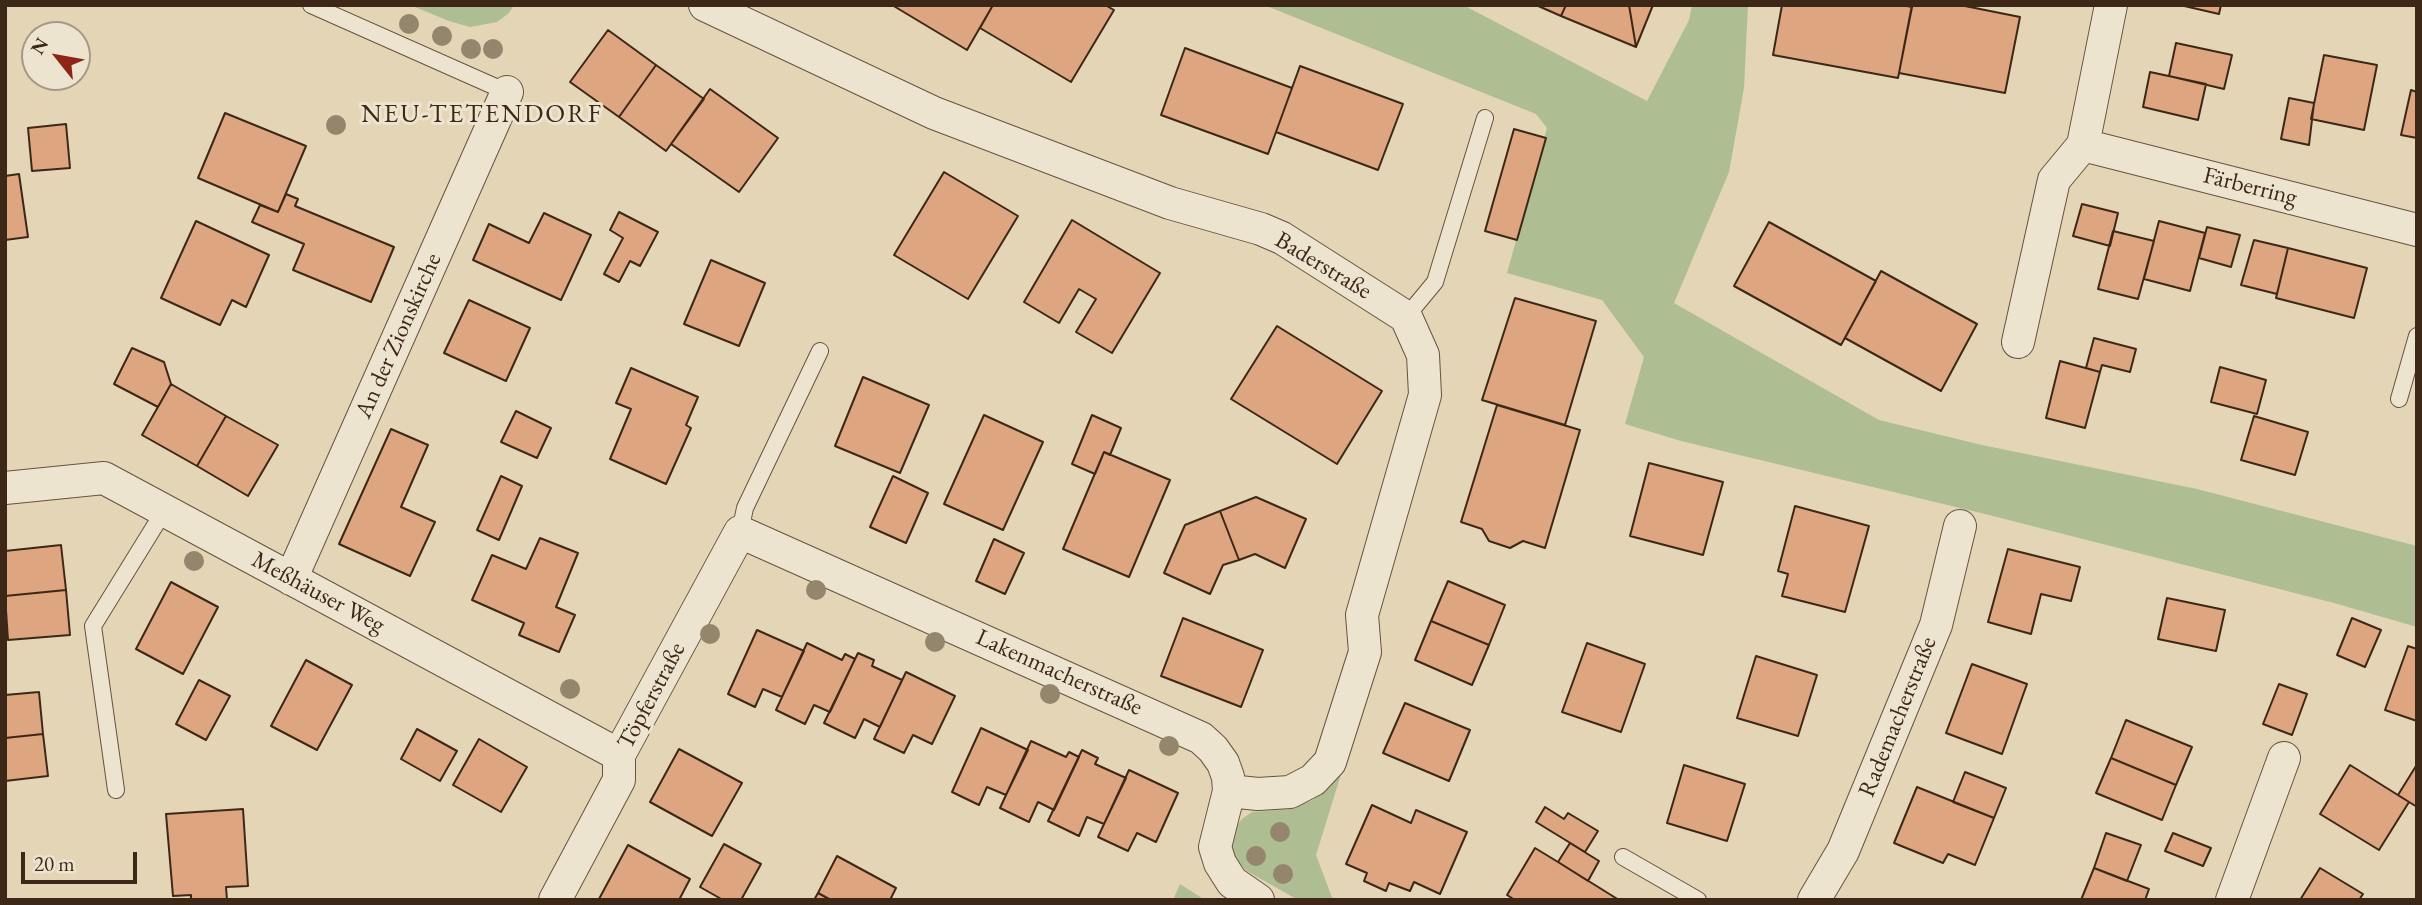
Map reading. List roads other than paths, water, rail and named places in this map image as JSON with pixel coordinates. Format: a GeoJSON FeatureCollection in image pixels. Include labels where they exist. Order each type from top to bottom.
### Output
{"type":"FeatureCollection","features":[{"type":"Feature","properties":{"kind":"street","name":"Baderstraße"},"geometry":{"type":"LineString","coordinates":[[705,5],[934,113],[1170,203],[1261,229],[1282,238],[1406,317]]}},
{"type":"Feature","properties":{"kind":"street"},"geometry":{"type":"LineString","coordinates":[[2018,341],[2054,180],[2083,145],[2111,5]]}},
{"type":"Feature","properties":{"kind":"street","name":"An der Zionskirche"},"geometry":{"type":"LineString","coordinates":[[291,579],[506,92]]}},
{"type":"Feature","properties":{"kind":"street","name":"Färberring"},"geometry":{"type":"LineString","coordinates":[[2083,145],[2417,230]]}},
{"type":"Feature","properties":{"kind":"street"},"geometry":{"type":"LineString","coordinates":[[1258,900],[1232,882],[1220,863],[1215,846],[1218,830],[1229,791],[1258,794],[1290,792],[1313,780],[1330,762],[1365,652],[1362,615],[1425,395],[1423,355],[1406,317]]}},
{"type":"Feature","properties":{"kind":"street","name":"Meßhäuser Weg"},"geometry":{"type":"LineString","coordinates":[[5,488],[104,478],[619,755]]}},
{"type":"Feature","properties":{"kind":"street","name":"Rademacherstraße"},"geometry":{"type":"LineString","coordinates":[[1814,900],[1843,851],[1936,625],[1960,526]]}},
{"type":"Feature","properties":{"kind":"street","name":"Lakenmacherstraße"},"geometry":{"type":"LineString","coordinates":[[740,532],[1200,738],[1213,749],[1223,763],[1229,791]]}},
{"type":"Feature","properties":{"kind":"street","name":"Töpferstraße"},"geometry":{"type":"LineString","coordinates":[[555,900],[619,780],[619,755],[740,532]]}},
{"type":"Feature","properties":{"kind":"street"},"geometry":{"type":"LineString","coordinates":[[2232,900],[2284,758]]}},
{"type":"Feature","properties":{"kind":"lane"},"geometry":{"type":"LineString","coordinates":[[311,5],[506,92]]}},
{"type":"Feature","properties":{"kind":"lane"},"geometry":{"type":"LineString","coordinates":[[1406,317],[1435,282],[1485,118]]}},
{"type":"Feature","properties":{"kind":"lane"},"geometry":{"type":"LineString","coordinates":[[2399,399],[2417,336]]}},
{"type":"Feature","properties":{"kind":"lane"},"geometry":{"type":"LineString","coordinates":[[740,532],[745,508],[820,351]]}},
{"type":"Feature","properties":{"kind":"lane"},"geometry":{"type":"LineString","coordinates":[[116,790],[93,625],[164,511]]}},
{"type":"Feature","properties":{"kind":"lane"},"geometry":{"type":"LineString","coordinates":[[1623,857],[1699,900]]}},
{"type":"Feature","properties":{"kind":"district","name":"NEU-TETENDORF"},"geometry":{"type":"Point","coordinates":[482,115]}}]}
